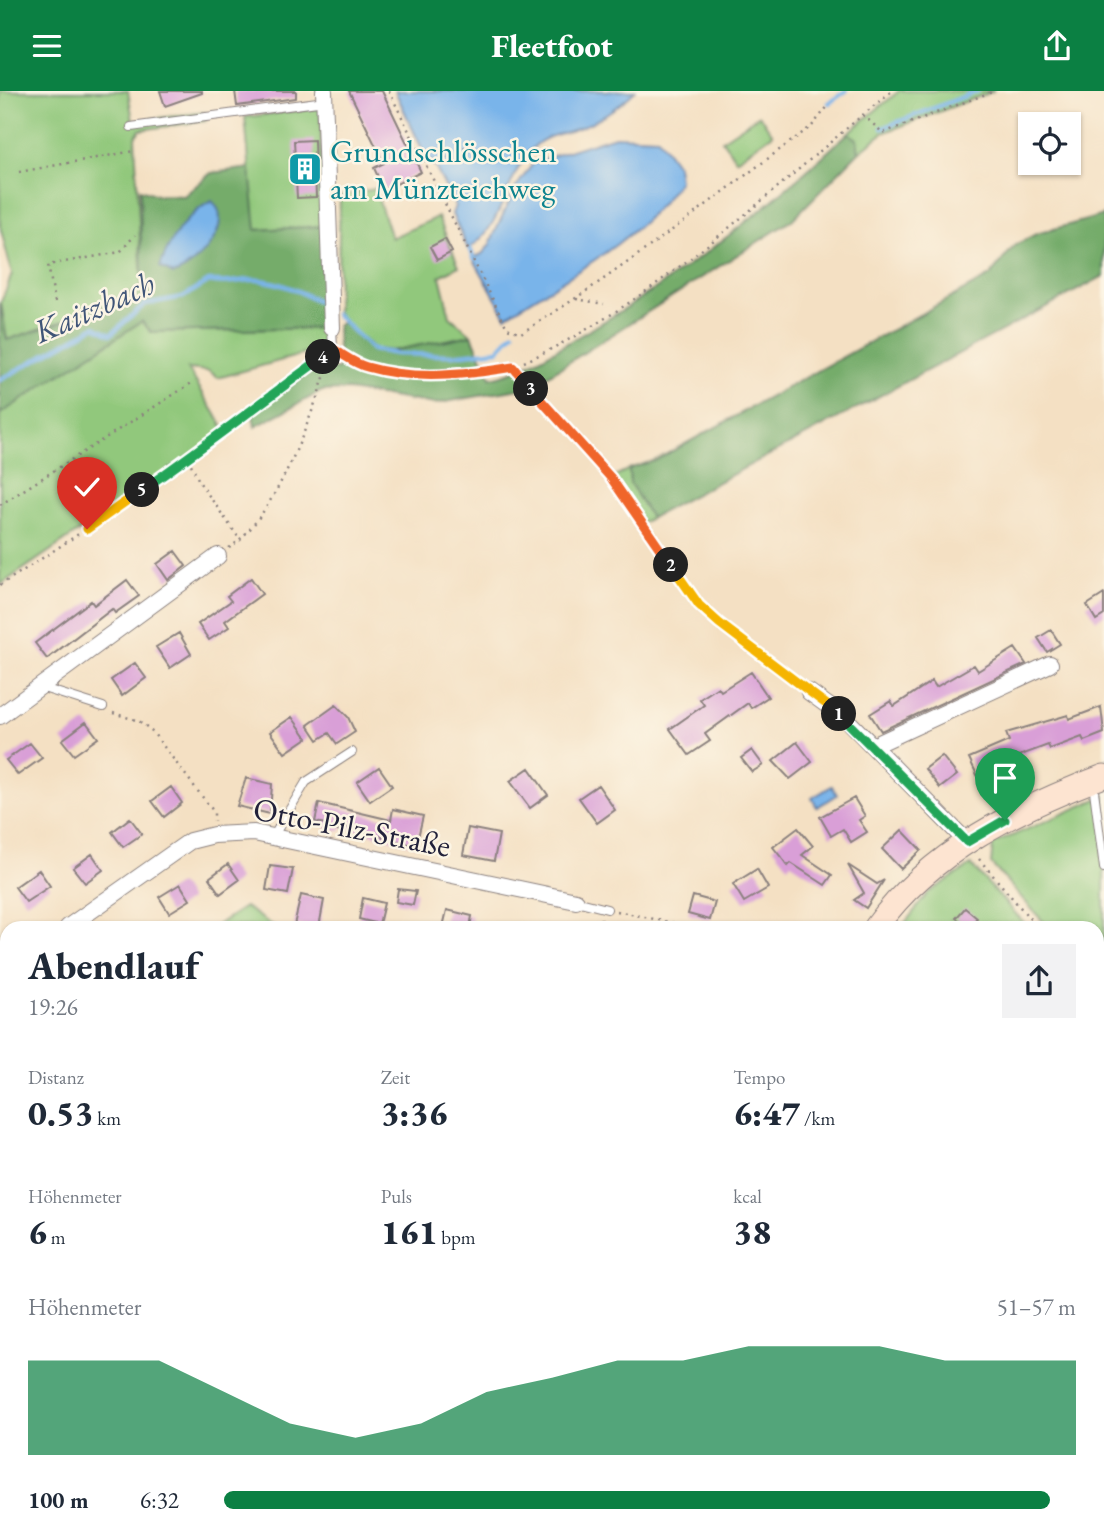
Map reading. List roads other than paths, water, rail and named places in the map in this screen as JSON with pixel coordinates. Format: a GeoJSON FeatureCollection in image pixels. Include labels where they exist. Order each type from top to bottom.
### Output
{"type":"FeatureCollection","features":[{"type":"Feature","properties":{"kind":"street"},"geometry":{"type":"LineString","coordinates":[[324,96],[332,328]]}},
{"type":"Feature","properties":{"kind":"street"},"geometry":{"type":"LineString","coordinates":[[0,716],[218,556]]}},
{"type":"Feature","properties":{"kind":"street"},"geometry":{"type":"LineString","coordinates":[[873,746],[1050,664]]}},
{"type":"Feature","properties":{"kind":"street"},"geometry":{"type":"LineString","coordinates":[[809,692],[845,718],[967,842]]}},
{"type":"Feature","properties":{"kind":"street"},"geometry":{"type":"LineString","coordinates":[[881,921],[915,882],[967,842],[1005,820],[1099,778]]}},
{"type":"Feature","properties":{"kind":"street","name":"Otto-Pilz-Straße"},"geometry":{"type":"LineString","coordinates":[[77,921],[190,841],[214,835],[254,834],[576,901]]}},
{"type":"Feature","properties":{"kind":"lane"},"geometry":{"type":"LineString","coordinates":[[131,127],[324,96]]}},
{"type":"Feature","properties":{"kind":"lane"},"geometry":{"type":"LineString","coordinates":[[332,328],[333,349],[365,367],[405,374],[458,376],[513,367]]}},
{"type":"Feature","properties":{"kind":"lane"},"geometry":{"type":"LineString","coordinates":[[40,687],[103,707]]}},
{"type":"Feature","properties":{"kind":"lane"},"geometry":{"type":"LineString","coordinates":[[273,838],[306,782],[352,751]]}},
{"type":"Feature","properties":{"kind":"lane"},"geometry":{"type":"LineString","coordinates":[[1099,778],[1104,868]]}},
{"type":"Feature","properties":{"kind":"lane","name":"Otto-Pilz-Straße"},"geometry":{"type":"LineString","coordinates":[[576,901],[607,909]]}},
{"type":"Feature","properties":{"kind":"water"},"geometry":{"type":"Polygon","coordinates":[[[395,91],[635,91],[592,122],[536,145],[518,170],[490,227],[468,249],[452,214],[455,206],[432,161],[428,162],[395,91]]]}},
{"type":"Feature","properties":{"kind":"water"},"geometry":{"type":"Polygon","coordinates":[[[615,136],[658,138],[677,165],[679,181],[664,202],[623,239],[506,316],[473,258],[482,254],[489,246],[514,190],[534,162],[615,136]]]}},
{"type":"Feature","properties":{"kind":"water"},"geometry":{"type":"Polygon","coordinates":[[[212,201],[218,210],[220,221],[211,243],[183,270],[173,274],[160,267],[168,247],[187,220],[212,201]]]}},
{"type":"Feature","properties":{"kind":"water"},"geometry":{"type":"Polygon","coordinates":[[[832,786],[837,795],[817,807],[812,798],[832,786]]]}},
{"type":"Feature","properties":{"kind":"waterway","name":"Kaitzbach"},"geometry":{"type":"LineString","coordinates":[[829,103],[846,91]]}},
{"type":"Feature","properties":{"kind":"waterway"},"geometry":{"type":"LineString","coordinates":[[882,128],[978,91]]}},
{"type":"Feature","properties":{"kind":"waterway"},"geometry":{"type":"LineString","coordinates":[[470,248],[474,258]]}},
{"type":"Feature","properties":{"kind":"waterway","name":"Kaitzbach"},"geometry":{"type":"LineString","coordinates":[[0,380],[95,326],[111,334],[145,304],[183,297],[209,281],[268,281],[300,292],[327,307]]}},
{"type":"Feature","properties":{"kind":"waterway","name":"Kaitzbach"},"geometry":{"type":"LineString","coordinates":[[336,314],[372,350],[397,354],[453,355],[498,350],[514,333]]}},
{"type":"Feature","properties":{"kind":"place","name":"Grundschlösschen am Münzteichweg"},"geometry":{"type":"Point","coordinates":[305,169]}}]}
